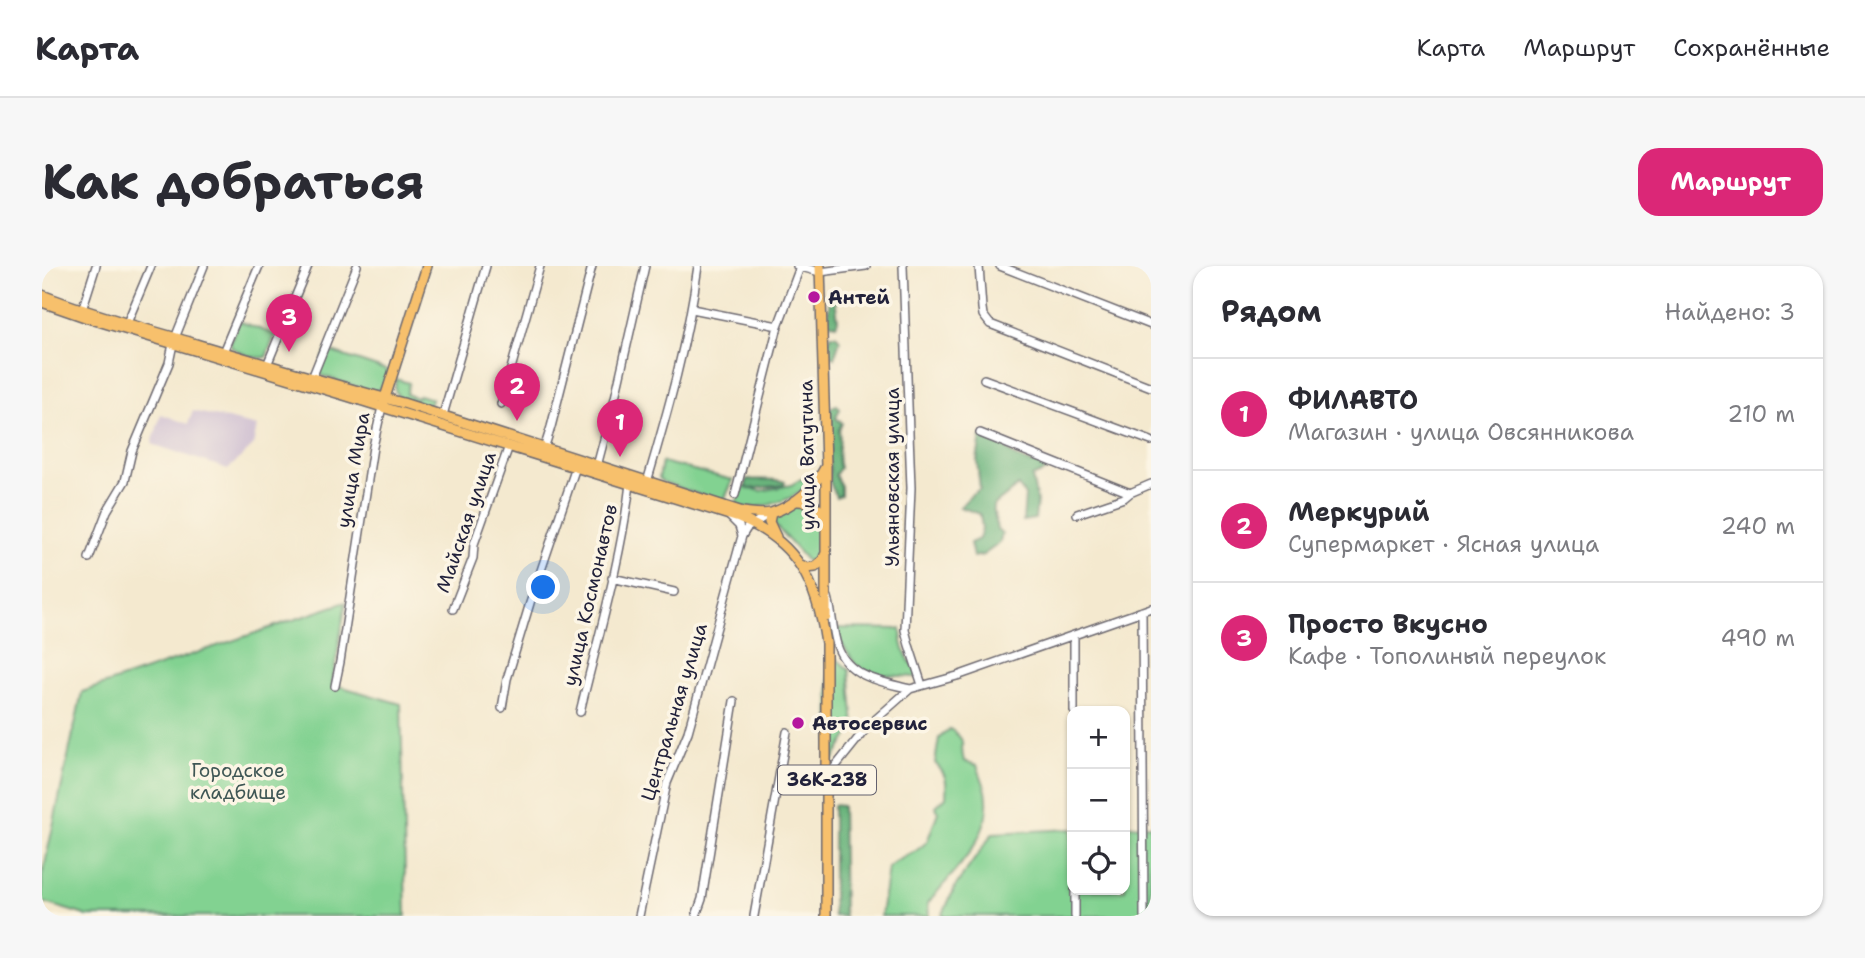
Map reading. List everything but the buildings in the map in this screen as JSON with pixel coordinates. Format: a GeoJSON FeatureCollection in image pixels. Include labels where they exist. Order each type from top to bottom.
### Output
{"type":"FeatureCollection","features":[{"type":"Feature","properties":{"kind":"main road","name":"улица Мира"},"geometry":{"type":"LineString","coordinates":[[384,403],[427,266]]}},
{"type":"Feature","properties":{"kind":"main road","name":"улица Ватутина"},"geometry":{"type":"LineString","coordinates":[[820,269],[826,466],[826,643]]}},
{"type":"Feature","properties":{"kind":"main road"},"geometry":{"type":"LineString","coordinates":[[42,295],[174,341],[312,378],[384,403],[443,415],[743,512],[771,513],[794,501],[813,486],[826,466]]}},
{"type":"Feature","properties":{"kind":"main road","name":"36К-238"},"geometry":{"type":"LineString","coordinates":[[42,302],[88,318],[384,403],[509,446],[725,514],[753,524],[778,540],[800,564],[814,591],[826,643],[826,916]]}},
{"type":"Feature","properties":{"kind":"main road"},"geometry":{"type":"LineString","coordinates":[[794,501],[814,504],[821,511],[826,524]]}},
{"type":"Feature","properties":{"kind":"main road"},"geometry":{"type":"LineString","coordinates":[[771,513],[770,527],[778,540]]}},
{"type":"Feature","properties":{"kind":"main road"},"geometry":{"type":"LineString","coordinates":[[800,564],[815,568],[823,561],[825,552]]}},
{"type":"Feature","properties":{"kind":"street"},"geometry":{"type":"LineString","coordinates":[[82,310],[96,266]]}},
{"type":"Feature","properties":{"kind":"street"},"geometry":{"type":"LineString","coordinates":[[127,323],[151,266]]}},
{"type":"Feature","properties":{"kind":"street"},"geometry":{"type":"LineString","coordinates":[[89,558],[107,511],[125,481],[132,451],[169,363],[174,341],[204,266]]}},
{"type":"Feature","properties":{"kind":"street"},"geometry":{"type":"LineString","coordinates":[[223,352],[259,266]]}},
{"type":"Feature","properties":{"kind":"street"},"geometry":{"type":"LineString","coordinates":[[267,365],[308,266]]}},
{"type":"Feature","properties":{"kind":"street"},"geometry":{"type":"LineString","coordinates":[[312,378],[357,266]]}},
{"type":"Feature","properties":{"kind":"street"},"geometry":{"type":"LineString","coordinates":[[443,415],[486,266]]}},
{"type":"Feature","properties":{"kind":"street"},"geometry":{"type":"LineString","coordinates":[[501,404],[540,266]]}},
{"type":"Feature","properties":{"kind":"street"},"geometry":{"type":"LineString","coordinates":[[544,449],[592,266]]}},
{"type":"Feature","properties":{"kind":"street"},"geometry":{"type":"LineString","coordinates":[[597,466],[645,266]]}},
{"type":"Feature","properties":{"kind":"street"},"geometry":{"type":"LineString","coordinates":[[647,482],[667,415],[692,309],[698,266]]}},
{"type":"Feature","properties":{"kind":"street"},"geometry":{"type":"LineString","coordinates":[[735,495],[778,326],[798,267],[820,269],[866,266]]}},
{"type":"Feature","properties":{"kind":"street","name":"Ульяновская улица"},"geometry":{"type":"LineString","coordinates":[[903,266],[911,488],[905,630],[922,685]]}},
{"type":"Feature","properties":{"kind":"street"},"geometry":{"type":"LineString","coordinates":[[979,266],[983,315],[990,324],[1151,387]]}},
{"type":"Feature","properties":{"kind":"street"},"geometry":{"type":"LineString","coordinates":[[1000,266],[1151,325]]}},
{"type":"Feature","properties":{"kind":"street"},"geometry":{"type":"LineString","coordinates":[[692,309],[778,326]]}},
{"type":"Feature","properties":{"kind":"street"},"geometry":{"type":"LineString","coordinates":[[984,379],[1151,441]]}},
{"type":"Feature","properties":{"kind":"street","name":"улица Мира"},"geometry":{"type":"LineString","coordinates":[[335,686],[373,447],[384,403]]}},
{"type":"Feature","properties":{"kind":"street"},"geometry":{"type":"LineString","coordinates":[[980,433],[1130,493]]}},
{"type":"Feature","properties":{"kind":"street","name":"Майская улица"},"geometry":{"type":"LineString","coordinates":[[453,609],[473,558],[474,544],[509,446]]}},
{"type":"Feature","properties":{"kind":"street"},"geometry":{"type":"LineString","coordinates":[[502,708],[507,679],[530,603],[576,467]]}},
{"type":"Feature","properties":{"kind":"street","name":"улица Космонавтов"},"geometry":{"type":"LineString","coordinates":[[580,712],[626,515],[630,484]]}},
{"type":"Feature","properties":{"kind":"street"},"geometry":{"type":"LineString","coordinates":[[1077,514],[1124,498],[1151,484]]}},
{"type":"Feature","properties":{"kind":"street","name":"Центральная улица"},"geometry":{"type":"LineString","coordinates":[[639,916],[667,783],[688,732],[741,539],[747,528],[771,513]]}},
{"type":"Feature","properties":{"kind":"street"},"geometry":{"type":"LineString","coordinates":[[725,514],[739,526],[741,539],[749,533],[764,530]]}},
{"type":"Feature","properties":{"kind":"street"},"geometry":{"type":"LineString","coordinates":[[612,578],[674,592]]}},
{"type":"Feature","properties":{"kind":"street"},"geometry":{"type":"LineString","coordinates":[[826,589],[838,647],[853,668],[865,677],[910,689]]}},
{"type":"Feature","properties":{"kind":"street"},"geometry":{"type":"LineString","coordinates":[[827,776],[869,726],[910,689],[957,676],[1151,608]]}},
{"type":"Feature","properties":{"kind":"street"},"geometry":{"type":"LineString","coordinates":[[1142,611],[1144,916]]}},
{"type":"Feature","properties":{"kind":"street"},"geometry":{"type":"LineString","coordinates":[[1074,636],[1074,706]]}},
{"type":"Feature","properties":{"kind":"street"},"geometry":{"type":"LineString","coordinates":[[696,916],[702,900],[734,701]]}},
{"type":"Feature","properties":{"kind":"street"},"geometry":{"type":"LineString","coordinates":[[754,916],[787,732]]}},
{"type":"Feature","properties":{"kind":"street"},"geometry":{"type":"LineString","coordinates":[[1075,895],[1075,916]]}},
{"type":"Feature","properties":{"kind":"shaded area"},"geometry":{"type":"Polygon","coordinates":[[[193,411],[257,426],[253,446],[228,469],[152,444],[161,414],[188,424],[193,411]]]}},
{"type":"Feature","properties":{"kind":"green space"},"geometry":{"type":"Polygon","coordinates":[[[830,298],[835,298],[838,320],[836,325],[827,322],[830,298]]]}},
{"type":"Feature","properties":{"kind":"green space"},"geometry":{"type":"Polygon","coordinates":[[[239,321],[275,335],[266,357],[258,358],[231,347],[239,321]]]}},
{"type":"Feature","properties":{"kind":"green space"},"geometry":{"type":"Polygon","coordinates":[[[831,335],[836,335],[840,340],[834,358],[829,354],[828,342],[831,335]]]}},
{"type":"Feature","properties":{"kind":"green space"},"geometry":{"type":"Polygon","coordinates":[[[326,350],[389,371],[384,384],[372,392],[320,375],[318,373],[326,350]]]}},
{"type":"Feature","properties":{"kind":"green space"},"geometry":{"type":"Polygon","coordinates":[[[396,379],[409,383],[406,394],[432,399],[428,406],[398,396],[395,390],[396,379]]]}},
{"type":"Feature","properties":{"kind":"green space"},"geometry":{"type":"Polygon","coordinates":[[[837,405],[840,409],[836,418],[842,423],[839,430],[840,468],[835,475],[841,486],[841,495],[836,497],[830,482],[829,417],[830,408],[837,405]]]}},
{"type":"Feature","properties":{"kind":"green space"},"geometry":{"type":"Polygon","coordinates":[[[981,436],[1004,446],[1014,456],[1039,464],[1046,471],[1032,477],[1037,501],[1035,519],[1023,521],[1025,495],[1018,486],[993,506],[997,530],[1002,534],[1000,543],[983,555],[973,557],[970,543],[979,539],[982,529],[980,514],[960,507],[980,489],[977,461],[981,436]]]}},
{"type":"Feature","properties":{"kind":"green space"},"geometry":{"type":"Polygon","coordinates":[[[662,462],[733,480],[723,503],[663,482],[659,478],[662,462]]]}},
{"type":"Feature","properties":{"kind":"green space"},"geometry":{"type":"Polygon","coordinates":[[[747,479],[785,482],[784,485],[749,489],[746,485],[747,479]]]}},
{"type":"Feature","properties":{"kind":"green space"},"geometry":{"type":"Polygon","coordinates":[[[801,479],[808,481],[804,488],[787,499],[766,506],[737,507],[736,503],[743,487],[761,491],[791,485],[801,479]]]}},
{"type":"Feature","properties":{"kind":"green space"},"geometry":{"type":"Polygon","coordinates":[[[798,505],[808,506],[820,518],[822,555],[816,562],[807,561],[774,524],[775,516],[798,505]]]}},
{"type":"Feature","properties":{"kind":"green space","name":"Городское кладбище"},"geometry":{"type":"Polygon","coordinates":[[[346,602],[332,684],[401,704],[406,916],[88,916],[42,902],[42,877],[82,692],[346,602]]]}},
{"type":"Feature","properties":{"kind":"green space"},"geometry":{"type":"Polygon","coordinates":[[[838,628],[901,629],[906,654],[920,675],[869,674],[856,665],[838,638],[838,628]]]}},
{"type":"Feature","properties":{"kind":"green space"},"geometry":{"type":"Polygon","coordinates":[[[829,652],[849,670],[854,726],[830,765],[829,652]]]}},
{"type":"Feature","properties":{"kind":"green space"},"geometry":{"type":"Polygon","coordinates":[[[950,729],[962,740],[964,761],[977,765],[986,791],[984,824],[970,853],[928,903],[929,916],[881,916],[888,868],[927,842],[938,812],[936,806],[946,797],[945,778],[935,763],[939,738],[950,729]]]}},
{"type":"Feature","properties":{"kind":"green space"},"geometry":{"type":"Polygon","coordinates":[[[833,805],[842,806],[844,916],[833,916],[833,805]]]}},
{"type":"Feature","properties":{"kind":"green space"},"geometry":{"type":"Polygon","coordinates":[[[1151,825],[1151,916],[942,916],[955,887],[993,833],[1067,829],[1067,895],[1130,895],[1130,826],[1151,825]]]}},
{"type":"Feature","properties":{"kind":"place","name":"Антей"},"geometry":{"type":"Point","coordinates":[814,297]}},
{"type":"Feature","properties":{"kind":"place","name":"Просто Вкусно"},"geometry":{"type":"Point","coordinates":[289,352]}},
{"type":"Feature","properties":{"kind":"place","name":"Меркурий"},"geometry":{"type":"Point","coordinates":[517,421]}},
{"type":"Feature","properties":{"kind":"place","name":"ФИЛАВТО"},"geometry":{"type":"Point","coordinates":[620,457]}},
{"type":"Feature","properties":{"kind":"place","name":"Автосервис"},"geometry":{"type":"Point","coordinates":[798,723]}}]}
